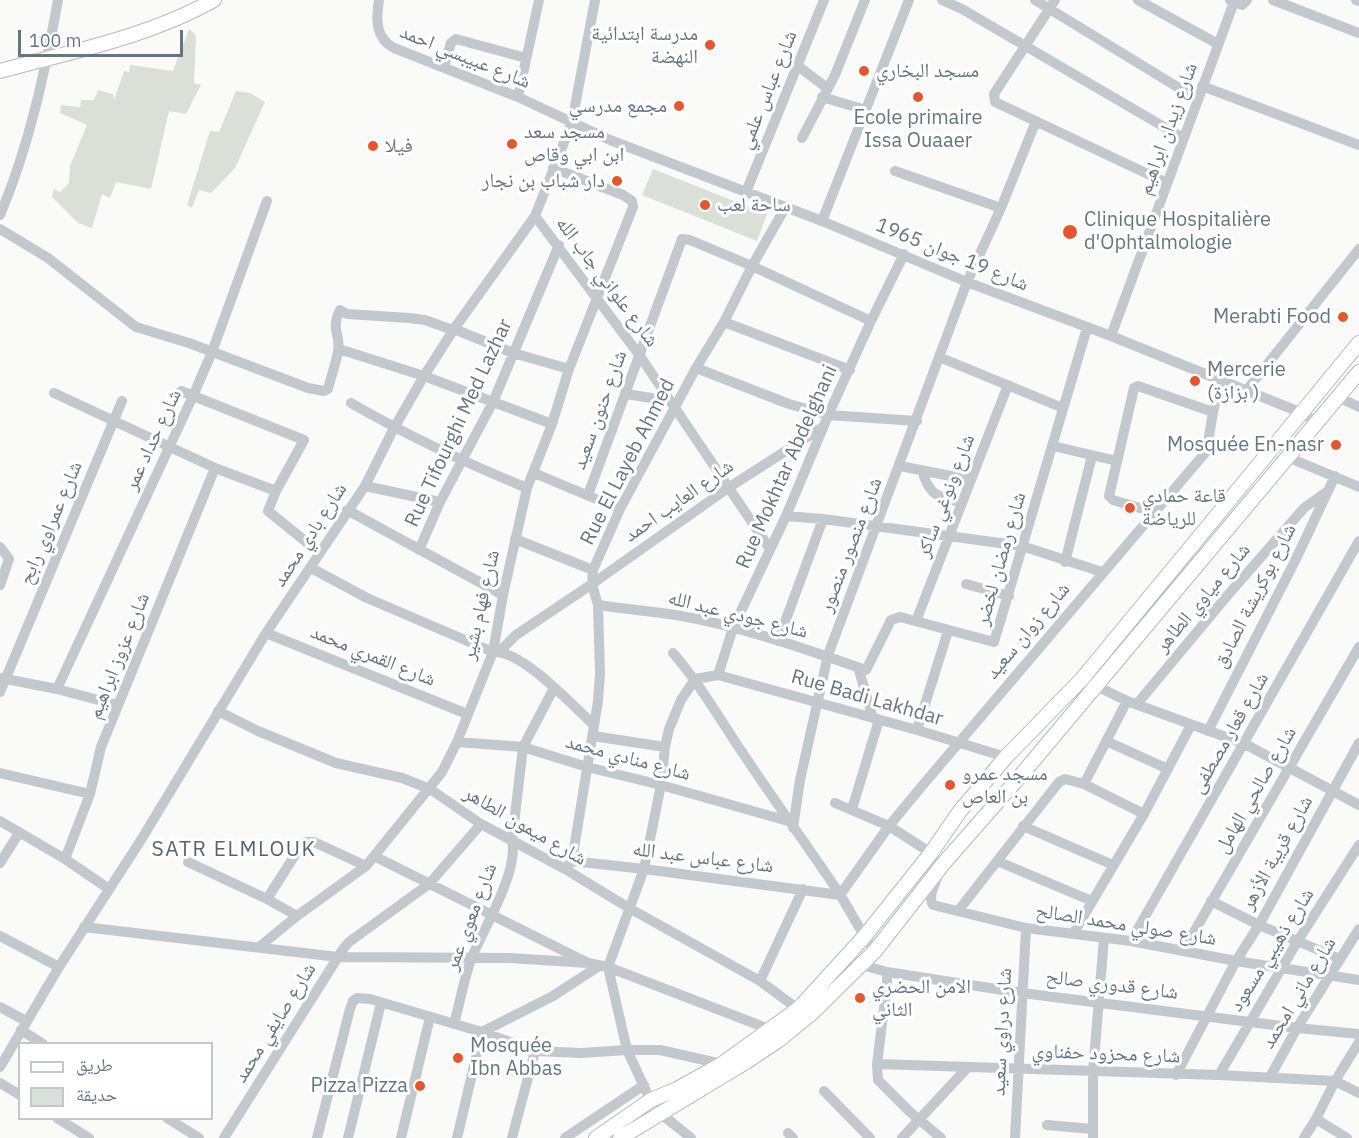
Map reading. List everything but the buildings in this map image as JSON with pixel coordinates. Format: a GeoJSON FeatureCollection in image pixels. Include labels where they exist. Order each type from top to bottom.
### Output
{"type":"FeatureCollection","features":[{"type":"Feature","properties":{"kind":"main road"},"geometry":{"type":"LineString","coordinates":[[0,71],[136,35],[188,15],[214,0]]}},
{"type":"Feature","properties":{"kind":"main road"},"geometry":{"type":"LineString","coordinates":[[596,1138],[651,1100],[677,1089],[722,1064],[798,1009],[864,937],[931,853],[960,811],[1006,757],[1082,679],[1359,343]]}},
{"type":"Feature","properties":{"kind":"main road"},"geometry":{"type":"LineString","coordinates":[[620,1138],[779,1040],[813,1012],[875,951],[943,864],[1022,774],[1359,372]]}},
{"type":"Feature","properties":{"kind":"street"},"geometry":{"type":"LineString","coordinates":[[0,215],[17,169],[47,58],[58,0]]}},
{"type":"Feature","properties":{"kind":"street","name":"شارع عبيبسي احمد"},"geometry":{"type":"LineString","coordinates":[[379,0],[377,14],[379,34],[385,44],[518,97],[572,122]]}},
{"type":"Feature","properties":{"kind":"street"},"geometry":{"type":"LineString","coordinates":[[518,97],[539,0]]}},
{"type":"Feature","properties":{"kind":"street","name":"شارع بادي محمد"},"geometry":{"type":"LineString","coordinates":[[0,1067],[59,967],[141,840],[266,633],[365,486],[394,428],[424,376],[454,329],[535,216],[572,122],[595,0]]}},
{"type":"Feature","properties":{"kind":"street","name":"شارع عباس علمي"},"geometry":{"type":"LineString","coordinates":[[746,192],[824,0]]}},
{"type":"Feature","properties":{"kind":"street"},"geometry":{"type":"LineString","coordinates":[[802,138],[835,75],[865,0]]}},
{"type":"Feature","properties":{"kind":"street"},"geometry":{"type":"LineString","coordinates":[[822,221],[909,0]]}},
{"type":"Feature","properties":{"kind":"street"},"geometry":{"type":"LineString","coordinates":[[942,0],[965,4],[1025,45],[1183,138]]}},
{"type":"Feature","properties":{"kind":"street"},"geometry":{"type":"LineString","coordinates":[[1035,0],[1052,4],[1197,99]]}},
{"type":"Feature","properties":{"kind":"street"},"geometry":{"type":"LineString","coordinates":[[1138,0],[1218,44]]}},
{"type":"Feature","properties":{"kind":"street"},"geometry":{"type":"LineString","coordinates":[[1232,1],[1242,5],[1247,0]]}},
{"type":"Feature","properties":{"kind":"street","name":"شارع زيدان ابراهيم"},"geometry":{"type":"LineString","coordinates":[[1111,336],[1232,1]]}},
{"type":"Feature","properties":{"kind":"street"},"geometry":{"type":"LineString","coordinates":[[1276,1],[1359,33]]}},
{"type":"Feature","properties":{"kind":"street"},"geometry":{"type":"LineString","coordinates":[[1052,4],[994,94],[995,102],[1167,183]]}},
{"type":"Feature","properties":{"kind":"street"},"geometry":{"type":"LineString","coordinates":[[444,67],[451,43],[456,39],[526,58]]}},
{"type":"Feature","properties":{"kind":"street"},"geometry":{"type":"LineString","coordinates":[[798,66],[825,92],[866,110]]}},
{"type":"Feature","properties":{"kind":"street"},"geometry":{"type":"LineString","coordinates":[[1202,86],[1359,145]]}},
{"type":"Feature","properties":{"kind":"street"},"geometry":{"type":"LineString","coordinates":[[967,282],[1001,208],[1036,121]]}},
{"type":"Feature","properties":{"kind":"street","name":"شارع 19 جوان 1965"},"geometry":{"type":"LineString","coordinates":[[572,122],[610,140],[822,221],[967,282],[1111,336],[1302,413],[1317,423]]}},
{"type":"Feature","properties":{"kind":"street","name":"شارع فهام بشير"},"geometry":{"type":"LineString","coordinates":[[259,947],[366,866],[430,789],[442,772],[457,742],[467,714],[496,652],[503,595],[527,488],[552,424],[569,369],[633,204],[623,195],[553,168]]}},
{"type":"Feature","properties":{"kind":"street"},"geometry":{"type":"LineString","coordinates":[[895,171],[1001,208]]}},
{"type":"Feature","properties":{"kind":"street","name":"شارع حداد عمر"},"geometry":{"type":"LineString","coordinates":[[57,689],[194,396],[267,201]]}},
{"type":"Feature","properties":{"kind":"street","name":"Rue El Layeb Ahmed"},"geometry":{"type":"LineString","coordinates":[[569,865],[593,730],[600,674],[598,605],[592,584],[593,570],[620,509],[673,405],[724,322],[785,208]]}},
{"type":"Feature","properties":{"kind":"street","name":"شارع علواني جاب الله"},"geometry":{"type":"LineString","coordinates":[[535,216],[640,356],[770,549]]}},
{"type":"Feature","properties":{"kind":"street"},"geometry":{"type":"LineString","coordinates":[[0,229],[48,258],[136,327],[212,352],[308,388],[324,391],[328,389],[339,349],[335,327],[340,310],[347,314],[409,318],[454,329],[513,353],[569,369]]}},
{"type":"Feature","properties":{"kind":"street","name":"شارع حنون سعيد"},"geometry":{"type":"LineString","coordinates":[[588,495],[681,241],[690,240],[752,266]]}},
{"type":"Feature","properties":{"kind":"street","name":"Rue Tifourghi Med Lazhar"},"geometry":{"type":"LineString","coordinates":[[419,550],[440,502],[493,402],[558,245]]}},
{"type":"Feature","properties":{"kind":"street"},"geometry":{"type":"LineString","coordinates":[[1246,391],[1359,249]]}},
{"type":"Feature","properties":{"kind":"street","name":"Rue Mokhtar Abdelghani"},"geometry":{"type":"LineString","coordinates":[[718,675],[733,628],[786,516],[828,415],[904,254]]}},
{"type":"Feature","properties":{"kind":"street"},"geometry":{"type":"LineString","coordinates":[[752,266],[871,321]]}},
{"type":"Feature","properties":{"kind":"street","name":"شارع منصور منصور"},"geometry":{"type":"LineString","coordinates":[[790,824],[828,656],[967,282]]}},
{"type":"Feature","properties":{"kind":"street"},"geometry":{"type":"LineString","coordinates":[[724,322],[850,370]]}},
{"type":"Feature","properties":{"kind":"street","name":"شارع رمضان لخضر"},"geometry":{"type":"LineString","coordinates":[[862,668],[891,620],[900,617],[994,642],[1087,328]]}},
{"type":"Feature","properties":{"kind":"street"},"geometry":{"type":"LineString","coordinates":[[339,349],[424,376],[552,424]]}},
{"type":"Feature","properties":{"kind":"street"},"geometry":{"type":"LineString","coordinates":[[939,357],[1063,408]]}},
{"type":"Feature","properties":{"kind":"street"},"geometry":{"type":"LineString","coordinates":[[696,368],[789,404],[828,415],[917,421]]}},
{"type":"Feature","properties":{"kind":"street","name":"شارع زوان سعيد"},"geometry":{"type":"LineString","coordinates":[[840,895],[889,826],[958,742],[1208,448],[1213,412],[1221,381]]}},
{"type":"Feature","properties":{"kind":"street","name":"شارع ونوغي ساكر"},"geometry":{"type":"LineString","coordinates":[[916,621],[1008,385]]}},
{"type":"Feature","properties":{"kind":"street"},"geometry":{"type":"LineString","coordinates":[[1153,512],[1111,498],[1117,461],[1136,386],[1213,412]]}},
{"type":"Feature","properties":{"kind":"street"},"geometry":{"type":"LineString","coordinates":[[181,391],[304,440],[276,491],[268,511],[270,515],[320,553]]}},
{"type":"Feature","properties":{"kind":"street"},"geometry":{"type":"LineString","coordinates":[[54,393],[215,468],[276,491]]}},
{"type":"Feature","properties":{"kind":"street"},"geometry":{"type":"LineString","coordinates":[[626,394],[673,405]]}},
{"type":"Feature","properties":{"kind":"street"},"geometry":{"type":"LineString","coordinates":[[1338,397],[1359,407]]}},
{"type":"Feature","properties":{"kind":"street","name":"شارع عمراوي رابح"},"geometry":{"type":"LineString","coordinates":[[0,692],[3,679],[122,401]]}},
{"type":"Feature","properties":{"kind":"street"},"geometry":{"type":"LineString","coordinates":[[351,403],[394,428],[462,462],[527,488]]}},
{"type":"Feature","properties":{"kind":"street","name":"شارع العايب احمد"},"geometry":{"type":"LineString","coordinates":[[496,652],[516,635],[728,488],[824,427]]}},
{"type":"Feature","properties":{"kind":"street"},"geometry":{"type":"LineString","coordinates":[[1053,446],[1117,461]]}},
{"type":"Feature","properties":{"kind":"street"},"geometry":{"type":"LineString","coordinates":[[1065,562],[1092,456]]}},
{"type":"Feature","properties":{"kind":"street"},"geometry":{"type":"LineString","coordinates":[[1287,457],[1359,487]]}},
{"type":"Feature","properties":{"kind":"street"},"geometry":{"type":"LineString","coordinates":[[900,466],[971,480]]}},
{"type":"Feature","properties":{"kind":"street","name":"شارع عزوز ابراهيم"},"geometry":{"type":"LineString","coordinates":[[65,860],[90,794],[101,747],[117,705],[215,468]]}},
{"type":"Feature","properties":{"kind":"street"},"geometry":{"type":"LineString","coordinates":[[922,471],[930,491],[962,503]]}},
{"type":"Feature","properties":{"kind":"street"},"geometry":{"type":"LineString","coordinates":[[534,472],[620,509]]}},
{"type":"Feature","properties":{"kind":"street","name":"شارع بوكريشة الصادق"},"geometry":{"type":"LineString","coordinates":[[1208,731],[1295,561],[1335,476]]}},
{"type":"Feature","properties":{"kind":"street"},"geometry":{"type":"LineString","coordinates":[[365,486],[440,502]]}},
{"type":"Feature","properties":{"kind":"street","name":"شارع مياوي الطاهر"},"geometry":{"type":"LineString","coordinates":[[1084,784],[1106,741],[1132,703],[1297,517],[1311,503],[1326,493]]}},
{"type":"Feature","properties":{"kind":"street"},"geometry":{"type":"LineString","coordinates":[[347,510],[503,595]]}},
{"type":"Feature","properties":{"kind":"street"},"geometry":{"type":"LineString","coordinates":[[786,516],[950,535],[1022,546],[1065,562],[1102,572]]}},
{"type":"Feature","properties":{"kind":"street"},"geometry":{"type":"LineString","coordinates":[[778,641],[823,519]]}},
{"type":"Feature","properties":{"kind":"street"},"geometry":{"type":"LineString","coordinates":[[515,539],[593,570]]}},
{"type":"Feature","properties":{"kind":"street","name":"شارع قعار مصطفى"},"geometry":{"type":"LineString","coordinates":[[1131,941],[1359,541]]}},
{"type":"Feature","properties":{"kind":"street"},"geometry":{"type":"LineString","coordinates":[[0,547],[9,559],[0,585]]}},
{"type":"Feature","properties":{"kind":"street"},"geometry":{"type":"LineString","coordinates":[[311,568],[367,598],[496,652],[517,658],[554,688],[593,730],[665,747]]}},
{"type":"Feature","properties":{"kind":"street"},"geometry":{"type":"LineString","coordinates":[[966,584],[1009,596]]}},
{"type":"Feature","properties":{"kind":"street","name":"شارع جودي عبد الله"},"geometry":{"type":"LineString","coordinates":[[598,605],[677,616],[733,628],[862,668]]}},
{"type":"Feature","properties":{"kind":"street"},"geometry":{"type":"LineString","coordinates":[[917,730],[948,631]]}},
{"type":"Feature","properties":{"kind":"street","name":"شارع القمري محمد"},"geometry":{"type":"LineString","coordinates":[[266,633],[467,714]]}},
{"type":"Feature","properties":{"kind":"street","name":"شارع صالحي الهامل"},"geometry":{"type":"LineString","coordinates":[[1183,951],[1359,647]]}},
{"type":"Feature","properties":{"kind":"street"},"geometry":{"type":"LineString","coordinates":[[673,653],[695,679],[875,951]]}},
{"type":"Feature","properties":{"kind":"street"},"geometry":{"type":"LineString","coordinates":[[852,809],[876,719],[862,668]]}},
{"type":"Feature","properties":{"kind":"street"},"geometry":{"type":"LineString","coordinates":[[457,1138],[483,1032],[553,996],[598,965],[629,908],[644,869],[661,785],[665,747],[681,700],[695,679],[718,675]]}},
{"type":"Feature","properties":{"kind":"street","name":"Rue Badi Lakhdar"},"geometry":{"type":"LineString","coordinates":[[718,675],[816,701],[1006,757]]}},
{"type":"Feature","properties":{"kind":"street"},"geometry":{"type":"LineString","coordinates":[[3,679],[57,689],[117,705]]}},
{"type":"Feature","properties":{"kind":"street"},"geometry":{"type":"LineString","coordinates":[[1082,679],[1132,703],[1245,744],[1359,805]]}},
{"type":"Feature","properties":{"kind":"street","name":"شارع معوي عمر"},"geometry":{"type":"LineString","coordinates":[[454,1024],[472,958],[493,915],[510,867],[523,747],[554,688]]}},
{"type":"Feature","properties":{"kind":"street","name":"شارع ميمون الطاهر"},"geometry":{"type":"LineString","coordinates":[[218,711],[258,731],[336,763],[402,778],[430,789],[481,824],[512,841],[569,865],[629,908],[760,981],[798,1009]]}},
{"type":"Feature","properties":{"kind":"street"},"geometry":{"type":"LineString","coordinates":[[1072,934],[1144,814],[1191,725]]}},
{"type":"Feature","properties":{"kind":"street"},"geometry":{"type":"LineString","coordinates":[[1106,741],[1168,769]]}},
{"type":"Feature","properties":{"kind":"street","name":"شارع منادي محمد"},"geometry":{"type":"LineString","coordinates":[[457,742],[523,747],[790,824]]}},
{"type":"Feature","properties":{"kind":"street","name":"شارع قريبة الأزهر"},"geometry":{"type":"LineString","coordinates":[[1176,1075],[1236,961],[1259,925],[1359,743]]}},
{"type":"Feature","properties":{"kind":"street"},"geometry":{"type":"LineString","coordinates":[[0,773],[90,794]]}},
{"type":"Feature","properties":{"kind":"street"},"geometry":{"type":"LineString","coordinates":[[958,911],[1059,782],[1065,779],[1084,784],[1144,814]]}},
{"type":"Feature","properties":{"kind":"street"},"geometry":{"type":"LineString","coordinates":[[835,803],[889,826],[931,853]]}},
{"type":"Feature","properties":{"kind":"street"},"geometry":{"type":"LineString","coordinates":[[0,821],[109,889]]}},
{"type":"Feature","properties":{"kind":"street","name":"شارع صايفي محمد"},"geometry":{"type":"LineString","coordinates":[[224,1138],[349,942],[429,884],[481,824]]}},
{"type":"Feature","properties":{"kind":"street"},"geometry":{"type":"LineString","coordinates":[[1023,826],[1113,865]]}},
{"type":"Feature","properties":{"kind":"street"},"geometry":{"type":"LineString","coordinates":[[0,863],[19,833]]}},
{"type":"Feature","properties":{"kind":"street"},"geometry":{"type":"LineString","coordinates":[[267,899],[302,844],[306,842],[314,842],[366,866]]}},
{"type":"Feature","properties":{"kind":"street","name":"شارع ذهيبي مسعود"},"geometry":{"type":"LineString","coordinates":[[1219,1075],[1281,968],[1359,845]]}},
{"type":"Feature","properties":{"kind":"street"},"geometry":{"type":"LineString","coordinates":[[374,856],[598,965],[769,1029]]}},
{"type":"Feature","properties":{"kind":"street"},"geometry":{"type":"LineString","coordinates":[[997,861],[1092,901]]}},
{"type":"Feature","properties":{"kind":"street"},"geometry":{"type":"LineString","coordinates":[[188,862],[267,899],[297,916]]}},
{"type":"Feature","properties":{"kind":"street","name":"شارع صولي محمد الصالح"},"geometry":{"type":"LineString","coordinates":[[943,864],[931,901],[933,905],[1026,928],[1131,941],[1236,961],[1359,980]]}},
{"type":"Feature","properties":{"kind":"street","name":"شارع عباس عبد الله"},"geometry":{"type":"LineString","coordinates":[[569,865],[644,869],[840,895]]}},
{"type":"Feature","properties":{"kind":"street"},"geometry":{"type":"LineString","coordinates":[[760,981],[802,889]]}},
{"type":"Feature","properties":{"kind":"street"},"geometry":{"type":"LineString","coordinates":[[1212,901],[1259,925],[1340,959]]}},
{"type":"Feature","properties":{"kind":"street"},"geometry":{"type":"LineString","coordinates":[[84,927],[338,957],[472,958],[598,965]]}},
{"type":"Feature","properties":{"kind":"street","name":"شارع دراوي سعيد"},"geometry":{"type":"LineString","coordinates":[[1015,1138],[1026,928]]}},
{"type":"Feature","properties":{"kind":"street","name":"شارع ماني امحمد"},"geometry":{"type":"LineString","coordinates":[[1270,1077],[1297,1028],[1359,929]]}},
{"type":"Feature","properties":{"kind":"street"},"geometry":{"type":"LineString","coordinates":[[0,936],[59,967]]}},
{"type":"Feature","properties":{"kind":"street"},"geometry":{"type":"LineString","coordinates":[[1047,1125],[1093,1133],[1093,1072],[1104,938]]}},
{"type":"Feature","properties":{"kind":"street","name":"شارع قدوري صالح"},"geometry":{"type":"LineString","coordinates":[[849,954],[862,964],[887,972],[1022,993],[1359,1034]]}},
{"type":"Feature","properties":{"kind":"street"},"geometry":{"type":"LineString","coordinates":[[598,965],[627,1050],[651,1100],[660,1113],[692,1138]]}},
{"type":"Feature","properties":{"kind":"street"},"geometry":{"type":"LineString","coordinates":[[887,972],[877,1064],[878,1077],[880,1083],[941,1138]]}},
{"type":"Feature","properties":{"kind":"street"},"geometry":{"type":"LineString","coordinates":[[316,1138],[352,1004],[355,999],[360,998],[483,1032],[535,1051],[581,1053],[660,1050],[722,1064]]}},
{"type":"Feature","properties":{"kind":"street"},"geometry":{"type":"LineString","coordinates":[[348,1138],[381,1002]]}},
{"type":"Feature","properties":{"kind":"street"},"geometry":{"type":"LineString","coordinates":[[0,1007],[41,1042]]}},
{"type":"Feature","properties":{"kind":"street"},"geometry":{"type":"LineString","coordinates":[[401,1138],[430,1017]]}},
{"type":"Feature","properties":{"kind":"street"},"geometry":{"type":"LineString","coordinates":[[1304,1138],[1359,1041]]}},
{"type":"Feature","properties":{"kind":"street"},"geometry":{"type":"LineString","coordinates":[[512,1138],[535,1051]]}},
{"type":"Feature","properties":{"kind":"street","name":"شارع محزود حفناوي"},"geometry":{"type":"LineString","coordinates":[[877,1064],[1335,1081]]}},
{"type":"Feature","properties":{"kind":"street"},"geometry":{"type":"LineString","coordinates":[[902,1138],[967,1068]]}},
{"type":"Feature","properties":{"kind":"street"},"geometry":{"type":"LineString","coordinates":[[1335,1081],[1359,1093]]}},
{"type":"Feature","properties":{"kind":"street"},"geometry":{"type":"LineString","coordinates":[[0,1083],[18,1094]]}},
{"type":"Feature","properties":{"kind":"street"},"geometry":{"type":"LineString","coordinates":[[565,1138],[644,1085]]}},
{"type":"Feature","properties":{"kind":"street"},"geometry":{"type":"LineString","coordinates":[[824,1091],[870,1138]]}},
{"type":"Feature","properties":{"kind":"street"},"geometry":{"type":"LineString","coordinates":[[1316,1119],[1347,1138]]}},
{"type":"Feature","properties":{"kind":"street"},"geometry":{"type":"LineString","coordinates":[[59,1120],[89,1138]]}},
{"type":"Feature","properties":{"kind":"street"},"geometry":{"type":"LineString","coordinates":[[169,1120],[199,1138]]}},
{"type":"Feature","properties":{"kind":"green space"},"geometry":{"type":"Polygon","coordinates":[[[189,29],[196,35],[194,83],[201,85],[186,114],[169,111],[151,189],[116,182],[110,198],[102,194],[92,228],[78,223],[52,197],[54,189],[60,192],[69,183],[70,166],[87,125],[60,113],[61,105],[80,107],[81,100],[94,100],[98,90],[113,94],[114,100],[124,71],[129,72],[130,65],[173,71],[189,29]]]}},
{"type":"Feature","properties":{"kind":"green space"},"geometry":{"type":"Polygon","coordinates":[[[236,91],[250,93],[265,102],[235,168],[211,193],[199,190],[192,208],[187,205],[210,131],[219,132],[236,91]]]}},
{"type":"Feature","properties":{"kind":"green space","name":"ساحة لعب"},"geometry":{"type":"Polygon","coordinates":[[[653,169],[767,214],[757,241],[642,195],[653,169]]]}},
{"type":"Feature","properties":{"kind":"place","name":"مدرسة ابتدائية النهضة"},"geometry":{"type":"Point","coordinates":[710,45]}},
{"type":"Feature","properties":{"kind":"place","name":"مسجد البخاري"},"geometry":{"type":"Point","coordinates":[864,71]}},
{"type":"Feature","properties":{"kind":"place","name":"Ecole primaire Issa Ouaaer"},"geometry":{"type":"Point","coordinates":[918,97]}},
{"type":"Feature","properties":{"kind":"place","name":"مجمع مدرسي"},"geometry":{"type":"Point","coordinates":[679,106]}},
{"type":"Feature","properties":{"kind":"place","name":"مسجد سعد ابن ابي وقاص"},"geometry":{"type":"Point","coordinates":[512,144]}},
{"type":"Feature","properties":{"kind":"place","name":"فيلا"},"geometry":{"type":"Point","coordinates":[373,146]}},
{"type":"Feature","properties":{"kind":"place","name":"دار شباب بن نجار"},"geometry":{"type":"Point","coordinates":[617,181]}},
{"type":"Feature","properties":{"kind":"place","name":"ساحة لعب"},"geometry":{"type":"Point","coordinates":[705,205]}},
{"type":"Feature","properties":{"kind":"place","name":"Clinique Hospitalière d'Ophtalmologie"},"geometry":{"type":"Point","coordinates":[1070,232]}},
{"type":"Feature","properties":{"kind":"place","name":"Merabti Food"},"geometry":{"type":"Point","coordinates":[1343,317]}},
{"type":"Feature","properties":{"kind":"place","name":"Mercerie (بزازة )"},"geometry":{"type":"Point","coordinates":[1195,381]}},
{"type":"Feature","properties":{"kind":"place","name":"Mosquée En-nasr"},"geometry":{"type":"Point","coordinates":[1336,445]}},
{"type":"Feature","properties":{"kind":"place","name":"قاعة حمادي للرياضة"},"geometry":{"type":"Point","coordinates":[1130,508]}},
{"type":"Feature","properties":{"kind":"place","name":"مسجد عمرو بن العاص"},"geometry":{"type":"Point","coordinates":[950,785]}},
{"type":"Feature","properties":{"kind":"place","name":"الامن الحضري الثاني"},"geometry":{"type":"Point","coordinates":[860,998]}},
{"type":"Feature","properties":{"kind":"place","name":"Mosquée Ibn Abbas"},"geometry":{"type":"Point","coordinates":[458,1058]}},
{"type":"Feature","properties":{"kind":"place","name":"Pizza Pizza"},"geometry":{"type":"Point","coordinates":[420,1086]}},
{"type":"Feature","properties":{"kind":"district","name":"SATR ELMLOUK"},"geometry":{"type":"Point","coordinates":[234,850]}}]}
